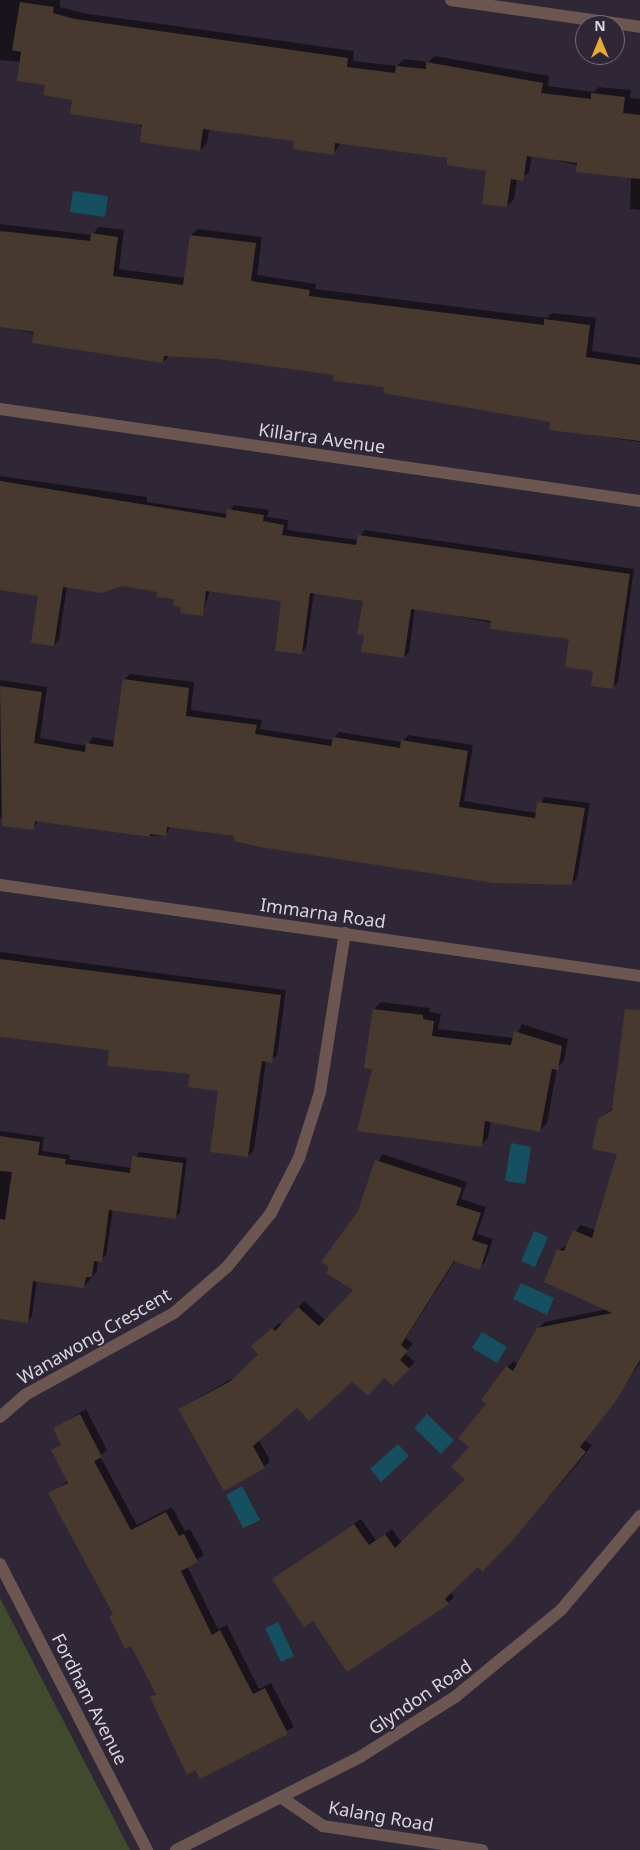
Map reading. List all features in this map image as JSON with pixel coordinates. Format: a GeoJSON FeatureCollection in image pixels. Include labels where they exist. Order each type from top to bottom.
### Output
{"type":"FeatureCollection","features":[{"type":"Feature","properties":{"kind":"street"},"geometry":{"type":"LineString","coordinates":[[451,0],[640,27]]}},
{"type":"Feature","properties":{"kind":"street","name":"Killarra Avenue"},"geometry":{"type":"LineString","coordinates":[[0,409],[640,501]]}},
{"type":"Feature","properties":{"kind":"street","name":"Immarna Road"},"geometry":{"type":"LineString","coordinates":[[0,885],[640,976]]}},
{"type":"Feature","properties":{"kind":"street","name":"Wanawong Crescent"},"geometry":{"type":"LineString","coordinates":[[0,1417],[25,1394],[174,1313],[227,1267],[271,1213],[299,1158],[320,1092],[345,933]]}},
{"type":"Feature","properties":{"kind":"street","name":"Glyndon Road"},"geometry":{"type":"LineString","coordinates":[[176,1850],[282,1798],[409,1729],[504,1660],[561,1610],[640,1516]]}},
{"type":"Feature","properties":{"kind":"street","name":"Fordham Avenue"},"geometry":{"type":"LineString","coordinates":[[0,1564],[147,1850]]}},
{"type":"Feature","properties":{"kind":"street","name":"Kalang Road"},"geometry":{"type":"LineString","coordinates":[[282,1798],[323,1826],[482,1850]]}},
{"type":"Feature","properties":{"kind":"green space"},"geometry":{"type":"Polygon","coordinates":[[[0,1598],[63,1720],[130,1850],[0,1850],[0,1598]]]}},
{"type":"Feature","properties":{"kind":"water"},"geometry":{"type":"Polygon","coordinates":[[[73,191],[108,196],[105,217],[70,212],[73,191]]]}},
{"type":"Feature","properties":{"kind":"water"},"geometry":{"type":"Polygon","coordinates":[[[511,1143],[531,1147],[525,1184],[505,1181],[511,1143]]]}},
{"type":"Feature","properties":{"kind":"water"},"geometry":{"type":"Polygon","coordinates":[[[534,1231],[548,1237],[535,1267],[521,1261],[534,1231]]]}},
{"type":"Feature","properties":{"kind":"water"},"geometry":{"type":"Polygon","coordinates":[[[521,1283],[554,1298],[547,1315],[513,1299],[521,1283]]]}},
{"type":"Feature","properties":{"kind":"water"},"geometry":{"type":"Polygon","coordinates":[[[482,1332],[507,1347],[497,1363],[472,1348],[482,1332]]]}},
{"type":"Feature","properties":{"kind":"water"},"geometry":{"type":"Polygon","coordinates":[[[427,1414],[454,1440],[441,1454],[414,1428],[427,1414]]]}},
{"type":"Feature","properties":{"kind":"water"},"geometry":{"type":"Polygon","coordinates":[[[398,1444],[409,1456],[381,1482],[370,1469],[398,1444]]]}},
{"type":"Feature","properties":{"kind":"water"},"geometry":{"type":"Polygon","coordinates":[[[242,1486],[260,1520],[243,1528],[226,1495],[242,1486]]]}},
{"type":"Feature","properties":{"kind":"water"},"geometry":{"type":"Polygon","coordinates":[[[278,1622],[294,1656],[281,1662],[265,1628],[278,1622]]]}},
{"type":"Feature","properties":{"kind":"building"},"geometry":{"type":"Polygon","coordinates":[[[20,2],[54,7],[53,13],[75,19],[348,58],[347,67],[395,73],[396,66],[426,69],[426,62],[543,83],[541,93],[591,99],[591,93],[625,97],[623,113],[640,115],[640,179],[576,172],[577,163],[527,156],[523,181],[511,179],[507,207],[482,204],[486,171],[447,165],[447,158],[335,143],[334,155],[293,149],[294,141],[203,129],[200,151],[140,142],[142,125],[70,114],[72,100],[43,95],[45,85],[17,81],[21,52],[12,50],[20,2]]]}},
{"type":"Feature","properties":{"kind":"building"},"geometry":{"type":"Polygon","coordinates":[[[0,231],[90,241],[91,233],[118,237],[113,276],[183,285],[190,235],[256,243],[251,281],[310,290],[309,296],[544,325],[544,319],[590,325],[586,357],[640,365],[640,441],[549,430],[550,422],[383,393],[384,387],[333,381],[334,375],[218,359],[164,356],[163,363],[32,343],[34,332],[0,327],[0,231]]]}},
{"type":"Feature","properties":{"kind":"building"},"geometry":{"type":"Polygon","coordinates":[[[0,481],[226,518],[227,509],[264,515],[263,521],[284,525],[282,535],[356,545],[358,535],[630,574],[613,689],[591,686],[593,671],[565,667],[569,639],[490,629],[491,621],[411,609],[404,658],[361,652],[364,635],[357,634],[363,601],[310,593],[302,654],[275,651],[281,601],[206,591],[203,616],[180,613],[181,607],[173,606],[174,599],[156,597],[157,592],[122,586],[102,593],[63,587],[54,646],[31,643],[38,596],[0,590],[0,481]]]}},
{"type":"Feature","properties":{"kind":"building"},"geometry":{"type":"Polygon","coordinates":[[[123,679],[189,688],[186,716],[257,725],[255,734],[331,746],[333,737],[400,748],[401,740],[468,751],[459,807],[535,818],[537,802],[585,808],[572,885],[494,883],[260,847],[234,841],[234,836],[167,827],[166,836],[150,834],[150,837],[35,821],[34,830],[2,826],[0,686],[42,692],[34,743],[85,752],[86,743],[113,747],[123,679]]]}},
{"type":"Feature","properties":{"kind":"building"},"geometry":{"type":"Polygon","coordinates":[[[0,959],[281,995],[272,1063],[262,1061],[248,1157],[210,1152],[218,1091],[188,1087],[190,1074],[107,1066],[109,1050],[0,1037],[0,959]]]}},
{"type":"Feature","properties":{"kind":"building"},"geometry":{"type":"Polygon","coordinates":[[[373,1009],[423,1015],[423,1019],[434,1021],[432,1036],[511,1045],[514,1031],[562,1046],[558,1070],[552,1069],[540,1132],[485,1121],[482,1147],[357,1131],[372,1069],[364,1068],[373,1009]]]}},
{"type":"Feature","properties":{"kind":"building"},"geometry":{"type":"Polygon","coordinates":[[[625,1009],[640,1010],[640,1360],[616,1401],[580,1447],[586,1452],[512,1541],[482,1572],[478,1567],[445,1599],[449,1604],[347,1672],[313,1621],[304,1627],[272,1579],[354,1524],[369,1545],[385,1534],[395,1548],[465,1479],[451,1467],[469,1447],[458,1438],[486,1404],[481,1400],[506,1366],[513,1371],[537,1328],[612,1313],[544,1282],[557,1249],[564,1251],[573,1230],[592,1238],[617,1154],[592,1149],[598,1119],[612,1110],[625,1009]]]}},
{"type":"Feature","properties":{"kind":"building"},"geometry":{"type":"Polygon","coordinates":[[[0,1136],[40,1142],[38,1155],[66,1159],[65,1164],[130,1173],[132,1156],[183,1163],[176,1219],[109,1210],[102,1262],[94,1261],[92,1277],[86,1277],[84,1288],[33,1281],[28,1323],[0,1319],[0,1219],[5,1220],[12,1172],[0,1171],[0,1136]]]}},
{"type":"Feature","properties":{"kind":"building"},"geometry":{"type":"Polygon","coordinates":[[[375,1160],[462,1188],[456,1205],[481,1213],[472,1240],[488,1245],[480,1270],[454,1261],[401,1345],[408,1351],[400,1360],[410,1369],[393,1386],[384,1378],[368,1396],[352,1382],[309,1421],[297,1408],[253,1446],[265,1468],[224,1491],[178,1409],[229,1382],[258,1355],[251,1346],[272,1328],[275,1331],[298,1307],[319,1326],[353,1290],[326,1273],[329,1267],[321,1262],[358,1211],[375,1160]]]}},
{"type":"Feature","properties":{"kind":"building"},"geometry":{"type":"Polygon","coordinates":[[[80,1414],[102,1457],[94,1461],[131,1530],[166,1512],[179,1536],[184,1534],[198,1562],[181,1571],[212,1635],[220,1630],[253,1694],[265,1688],[288,1734],[200,1779],[195,1770],[187,1775],[150,1697],[156,1694],[131,1646],[125,1649],[109,1616],[113,1614],[48,1493],[68,1483],[51,1450],[61,1445],[53,1428],[80,1414]]]}}]}
